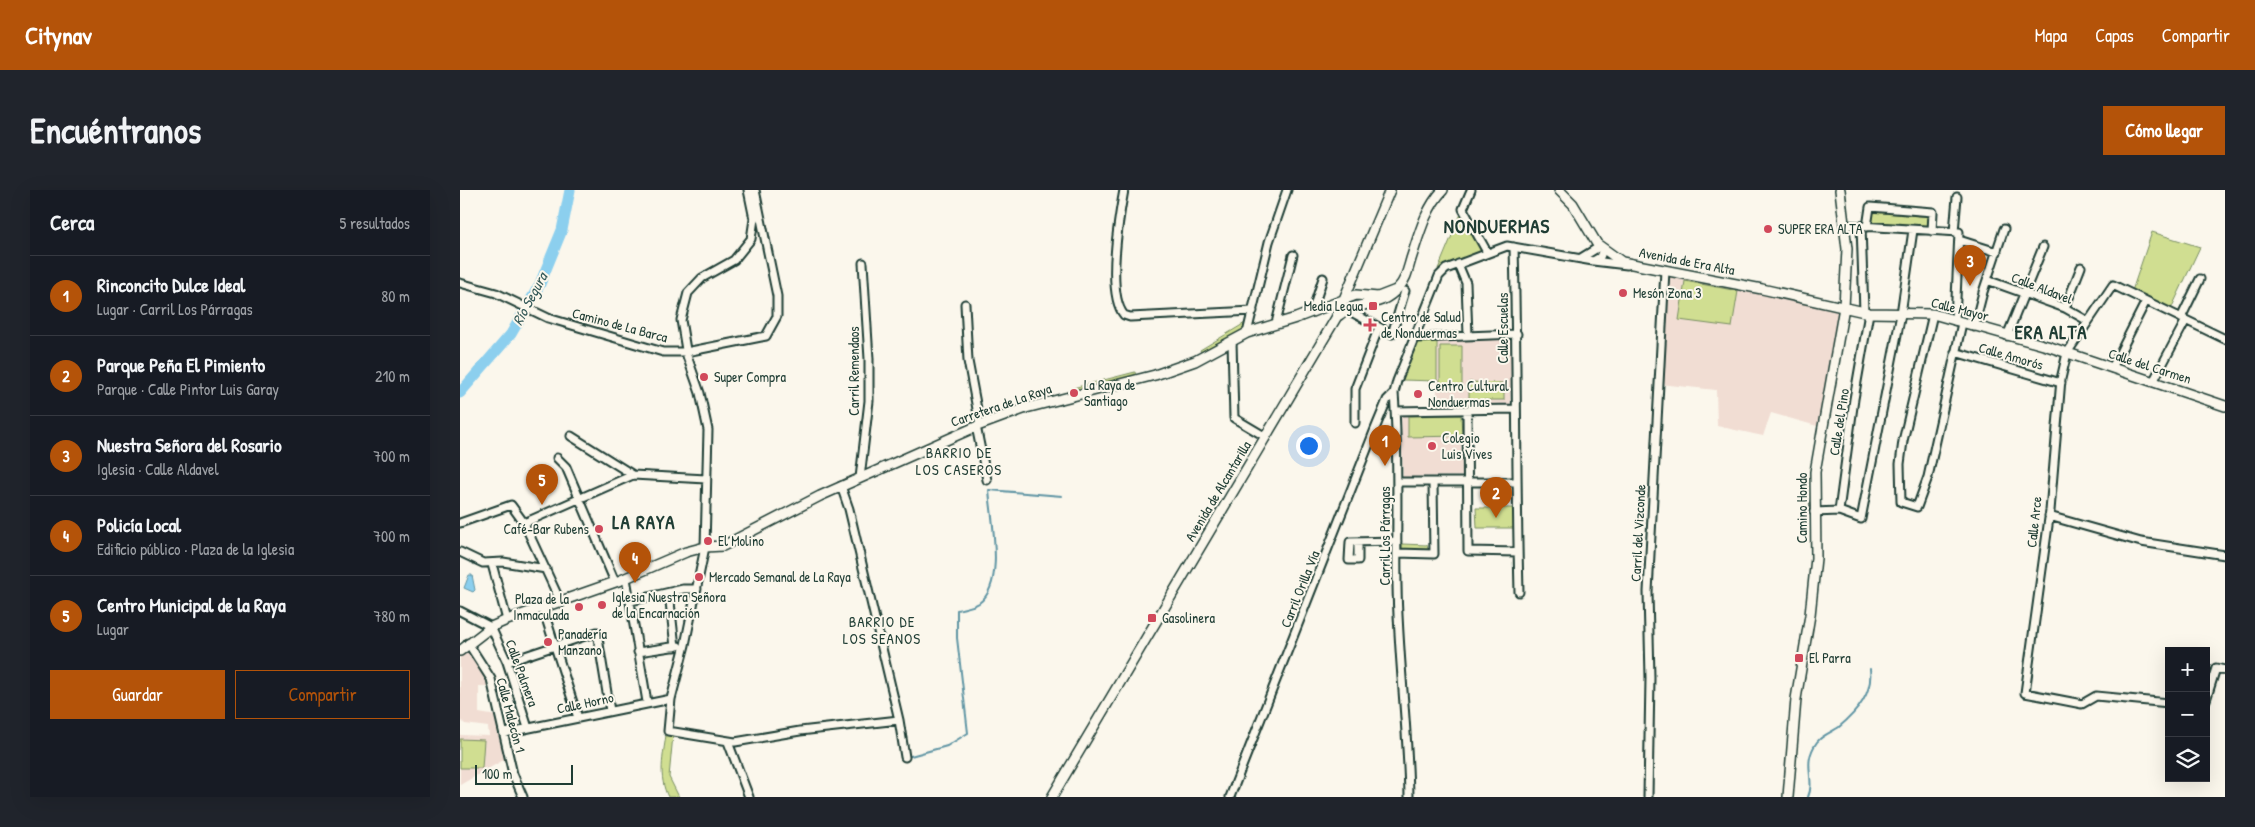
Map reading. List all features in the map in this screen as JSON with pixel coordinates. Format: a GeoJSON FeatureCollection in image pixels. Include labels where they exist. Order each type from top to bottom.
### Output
{"type":"FeatureCollection","features":[{"type":"Feature","properties":{"kind":"main road","name":"Avenida de Alcantarilla"},"geometry":{"type":"LineString","coordinates":[[1052,797],[1336,318],[1346,305],[1355,276],[1390,190]]}},
{"type":"Feature","properties":{"kind":"main road"},"geometry":{"type":"LineString","coordinates":[[1346,305],[1359,306],[1380,302],[1400,291],[1428,212],[1443,190]]}},
{"type":"Feature","properties":{"kind":"main road","name":"Avenida de Era Alta"},"geometry":{"type":"LineString","coordinates":[[1559,190],[1573,204],[1601,248],[1617,260],[1628,264],[1666,270],[1844,308]]}},
{"type":"Feature","properties":{"kind":"main road","name":"Camino Hondo"},"geometry":{"type":"LineString","coordinates":[[1788,797],[1796,699],[1810,615],[1816,558],[1815,472],[1844,308],[1847,249],[1840,190]]}},
{"type":"Feature","properties":{"kind":"main road"},"geometry":{"type":"LineString","coordinates":[[1355,276],[1356,288],[1362,294],[1378,297],[1400,291]]}},
{"type":"Feature","properties":{"kind":"main road"},"geometry":{"type":"LineString","coordinates":[[1346,305],[1362,294]]}},
{"type":"Feature","properties":{"kind":"main road","name":"Carretera de La Raya"},"geometry":{"type":"LineString","coordinates":[[460,651],[468,643],[492,627],[507,620],[561,603],[666,560],[704,547],[723,546],[842,486],[978,426],[1026,408],[1156,375],[1195,361],[1247,333],[1312,312],[1346,305]]}},
{"type":"Feature","properties":{"kind":"main road","name":"Calle Mayor"},"geometry":{"type":"LineString","coordinates":[[1844,308],[1866,312],[1933,314],[2067,353]]}},
{"type":"Feature","properties":{"kind":"main road","name":"Calle del Carmen"},"geometry":{"type":"LineString","coordinates":[[2067,353],[2225,406]]}},
{"type":"Feature","properties":{"kind":"street"},"geometry":{"type":"LineString","coordinates":[[748,190],[754,219],[751,239],[734,260],[702,278],[688,293],[681,320],[686,352],[700,394],[708,430],[704,547],[697,588],[672,699],[668,731],[736,742],[800,731],[899,720]]}},
{"type":"Feature","properties":{"kind":"street","name":"Camino de La Barca"},"geometry":{"type":"LineString","coordinates":[[460,283],[496,293],[548,318],[663,352],[686,352],[766,336],[773,327],[777,316],[777,296],[755,190]]}},
{"type":"Feature","properties":{"kind":"street"},"geometry":{"type":"LineString","coordinates":[[1124,190],[1118,225],[1116,279],[1117,303],[1124,315],[1130,317],[1253,310]]}},
{"type":"Feature","properties":{"kind":"street"},"geometry":{"type":"LineString","coordinates":[[1247,333],[1269,242],[1287,190]]}},
{"type":"Feature","properties":{"kind":"street"},"geometry":{"type":"LineString","coordinates":[[1471,190],[1463,209],[1486,252]]}},
{"type":"Feature","properties":{"kind":"street"},"geometry":{"type":"LineString","coordinates":[[1954,232],[1957,197]]}},
{"type":"Feature","properties":{"kind":"street"},"geometry":{"type":"LineString","coordinates":[[1864,226],[1870,208],[1932,212],[1932,231]]}},
{"type":"Feature","properties":{"kind":"street"},"geometry":{"type":"LineString","coordinates":[[1844,225],[1959,232],[1959,322],[1955,352],[1928,476],[1917,506],[1901,502],[1900,464],[1903,442],[1933,314]]}},
{"type":"Feature","properties":{"kind":"street","name":"Calle del Pino"},"geometry":{"type":"LineString","coordinates":[[1839,511],[1866,312],[1864,226]]}},
{"type":"Feature","properties":{"kind":"street"},"geometry":{"type":"LineString","coordinates":[[1974,327],[2004,229]]}},
{"type":"Feature","properties":{"kind":"street"},"geometry":{"type":"LineString","coordinates":[[1814,512],[1839,511],[1861,519],[1900,314],[1913,230]]}},
{"type":"Feature","properties":{"kind":"street"},"geometry":{"type":"LineString","coordinates":[[1959,240],[1996,252]]}},
{"type":"Feature","properties":{"kind":"street","name":"Carril Los Párragas"},"geometry":{"type":"LineString","coordinates":[[1409,797],[1408,736],[1400,644],[1397,552],[1398,482],[1394,392],[1439,276],[1446,269],[1502,246],[1618,265],[1628,264]]}},
{"type":"Feature","properties":{"kind":"street","name":"Calle Escuelas"},"geometry":{"type":"LineString","coordinates":[[1514,247],[1517,334],[1515,409],[1519,592]]}},
{"type":"Feature","properties":{"kind":"street"},"geometry":{"type":"LineString","coordinates":[[2007,336],[2043,247]]}},
{"type":"Feature","properties":{"kind":"street"},"geometry":{"type":"LineString","coordinates":[[1582,258],[1601,248]]}},
{"type":"Feature","properties":{"kind":"street"},"geometry":{"type":"LineString","coordinates":[[1593,261],[1600,257],[1601,248]]}},
{"type":"Feature","properties":{"kind":"street"},"geometry":{"type":"LineString","coordinates":[[1276,323],[1293,254]]}},
{"type":"Feature","properties":{"kind":"street","name":"Carril Remendaos"},"geometry":{"type":"LineString","coordinates":[[860,478],[869,401],[869,359],[864,263]]}},
{"type":"Feature","properties":{"kind":"street"},"geometry":{"type":"LineString","coordinates":[[1458,264],[1466,283],[1468,335]]}},
{"type":"Feature","properties":{"kind":"street"},"geometry":{"type":"LineString","coordinates":[[2065,308],[2081,267]]}},
{"type":"Feature","properties":{"kind":"street","name":"Carril del Vizconde"},"geometry":{"type":"LineString","coordinates":[[1648,797],[1650,678],[1648,592],[1666,270]]}},
{"type":"Feature","properties":{"kind":"street"},"geometry":{"type":"LineString","coordinates":[[1312,312],[1323,278]]}},
{"type":"Feature","properties":{"kind":"street"},"geometry":{"type":"LineString","coordinates":[[2153,382],[2200,279]]}},
{"type":"Feature","properties":{"kind":"street","name":"Calle Aldavel"},"geometry":{"type":"LineString","coordinates":[[1987,280],[2065,308],[2088,321]]}},
{"type":"Feature","properties":{"kind":"street"},"geometry":{"type":"LineString","coordinates":[[2067,353],[2112,286],[2225,339]]}},
{"type":"Feature","properties":{"kind":"street"},"geometry":{"type":"LineString","coordinates":[[1346,305],[1392,334],[1400,291]]}},
{"type":"Feature","properties":{"kind":"street"},"geometry":{"type":"LineString","coordinates":[[1359,306],[1364,301],[1362,294]]}},
{"type":"Feature","properties":{"kind":"street"},"geometry":{"type":"LineString","coordinates":[[2112,368],[2146,301]]}},
{"type":"Feature","properties":{"kind":"street"},"geometry":{"type":"LineString","coordinates":[[965,304],[968,361],[987,480]]}},
{"type":"Feature","properties":{"kind":"street"},"geometry":{"type":"LineString","coordinates":[[1355,423],[1355,389],[1379,327]]}},
{"type":"Feature","properties":{"kind":"street"},"geometry":{"type":"LineString","coordinates":[[1415,338],[1517,334]]}},
{"type":"Feature","properties":{"kind":"street"},"geometry":{"type":"LineString","coordinates":[[1232,341],[1234,418],[1266,436]]}},
{"type":"Feature","properties":{"kind":"street","name":"Calle Amorós"},"geometry":{"type":"LineString","coordinates":[[1955,352],[2060,383]]}},
{"type":"Feature","properties":{"kind":"street","name":"Calle Arce"},"geometry":{"type":"LineString","coordinates":[[2067,353],[2060,383],[2049,516],[2026,693],[2082,704],[2096,696],[2165,703]]}},
{"type":"Feature","properties":{"kind":"street","name":"Carril Orilla Vía"},"geometry":{"type":"LineString","coordinates":[[1230,797],[1375,429],[1387,400],[1394,392]]}},
{"type":"Feature","properties":{"kind":"street"},"geometry":{"type":"LineString","coordinates":[[1395,411],[1515,409]]}},
{"type":"Feature","properties":{"kind":"street"},"geometry":{"type":"LineString","coordinates":[[1467,410],[1468,551],[1518,552]]}},
{"type":"Feature","properties":{"kind":"street"},"geometry":{"type":"LineString","coordinates":[[571,436],[633,476]]}},
{"type":"Feature","properties":{"kind":"street"},"geometry":{"type":"LineString","coordinates":[[557,458],[566,467],[615,582]]}},
{"type":"Feature","properties":{"kind":"street"},"geometry":{"type":"LineString","coordinates":[[524,523],[633,476],[706,479]]}},
{"type":"Feature","properties":{"kind":"street"},"geometry":{"type":"LineString","coordinates":[[1398,482],[1516,482]]}},
{"type":"Feature","properties":{"kind":"street"},"geometry":{"type":"LineString","coordinates":[[1397,552],[1434,554],[1433,482]]}},
{"type":"Feature","properties":{"kind":"street"},"geometry":{"type":"LineString","coordinates":[[842,486],[850,509],[899,720],[905,757]]}},
{"type":"Feature","properties":{"kind":"street"},"geometry":{"type":"LineString","coordinates":[[460,523],[511,505],[524,523],[561,603]]}},
{"type":"Feature","properties":{"kind":"street"},"geometry":{"type":"LineString","coordinates":[[2049,516],[2141,542],[2225,555]]}},
{"type":"Feature","properties":{"kind":"street"},"geometry":{"type":"LineString","coordinates":[[1358,542],[1397,541]]}},
{"type":"Feature","properties":{"kind":"street"},"geometry":{"type":"LineString","coordinates":[[460,552],[483,563],[503,562],[546,569]]}},
{"type":"Feature","properties":{"kind":"street"},"geometry":{"type":"LineString","coordinates":[[492,564],[507,620]]}},
{"type":"Feature","properties":{"kind":"street"},"geometry":{"type":"LineString","coordinates":[[626,578],[647,702]]}},
{"type":"Feature","properties":{"kind":"street"},"geometry":{"type":"LineString","coordinates":[[631,601],[697,588]]}},
{"type":"Feature","properties":{"kind":"street"},"geometry":{"type":"LineString","coordinates":[[669,593],[675,647]]}},
{"type":"Feature","properties":{"kind":"street"},"geometry":{"type":"LineString","coordinates":[[543,609],[578,718]]}},
{"type":"Feature","properties":{"kind":"street"},"geometry":{"type":"LineString","coordinates":[[460,611],[492,627]]}},
{"type":"Feature","properties":{"kind":"street","name":"Calle Palmera"},"geometry":{"type":"LineString","coordinates":[[492,627],[507,662],[528,728]]}},
{"type":"Feature","properties":{"kind":"street"},"geometry":{"type":"LineString","coordinates":[[507,662],[597,632],[610,711]]}},
{"type":"Feature","properties":{"kind":"street","name":"Calle Malecón 1"},"geometry":{"type":"LineString","coordinates":[[468,643],[491,679],[513,774],[523,797]]}},
{"type":"Feature","properties":{"kind":"street"},"geometry":{"type":"LineString","coordinates":[[638,652],[685,645]]}},
{"type":"Feature","properties":{"kind":"street"},"geometry":{"type":"LineString","coordinates":[[2208,692],[2216,668],[2225,670]]}},
{"type":"Feature","properties":{"kind":"street","name":"Calle Horno"},"geometry":{"type":"LineString","coordinates":[[505,734],[647,702],[672,699]]}},
{"type":"Feature","properties":{"kind":"street"},"geometry":{"type":"LineString","coordinates":[[728,742],[749,797]]}},
{"type":"Feature","properties":{"kind":"shaded area"},"geometry":{"type":"Polygon","coordinates":[[[1667,271],[1844,307],[1824,428],[1771,413],[1763,436],[1717,426],[1716,390],[1660,384],[1667,271]]]}},
{"type":"Feature","properties":{"kind":"shaded area"},"geometry":{"type":"Polygon","coordinates":[[[1514,337],[1510,404],[1437,405],[1437,339],[1514,337]]]}},
{"type":"Feature","properties":{"kind":"shaded area","name":"Colegio Luis Vives"},"geometry":{"type":"Polygon","coordinates":[[[1461,415],[1462,476],[1403,477],[1401,416],[1461,415]]]}},
{"type":"Feature","properties":{"kind":"shaded area"},"geometry":{"type":"Polygon","coordinates":[[[467,649],[478,660],[492,686],[479,686],[479,713],[497,716],[507,758],[460,785],[460,735],[489,736],[488,727],[465,724],[460,719],[460,656],[467,649]]]}},
{"type":"Feature","properties":{"kind":"green space"},"geometry":{"type":"Polygon","coordinates":[[[1463,209],[1487,252],[1467,261],[1463,257],[1438,269],[1463,209]]]}},
{"type":"Feature","properties":{"kind":"green space"},"geometry":{"type":"Polygon","coordinates":[[[1874,212],[1931,217],[1929,228],[1871,223],[1874,212]]]}},
{"type":"Feature","properties":{"kind":"green space"},"geometry":{"type":"Polygon","coordinates":[[[2152,232],[2200,247],[2171,309],[2132,291],[2152,232]]]}},
{"type":"Feature","properties":{"kind":"green space"},"geometry":{"type":"Polygon","coordinates":[[[1685,281],[1738,291],[1732,327],[1679,320],[1685,281]]]}},
{"type":"Feature","properties":{"kind":"green space"},"geometry":{"type":"Polygon","coordinates":[[[1245,323],[1242,332],[1202,354],[1200,350],[1245,323]]]}},
{"type":"Feature","properties":{"kind":"green space"},"geometry":{"type":"Polygon","coordinates":[[[1437,339],[1437,381],[1402,380],[1418,340],[1437,339]]]}},
{"type":"Feature","properties":{"kind":"green space"},"geometry":{"type":"Polygon","coordinates":[[[1440,346],[1462,346],[1462,389],[1440,389],[1440,346]]]}},
{"type":"Feature","properties":{"kind":"green space"},"geometry":{"type":"Polygon","coordinates":[[[1135,372],[1136,377],[1074,393],[1073,388],[1135,372]]]}},
{"type":"Feature","properties":{"kind":"green space"},"geometry":{"type":"Polygon","coordinates":[[[1469,382],[1504,383],[1504,400],[1469,400],[1469,382]]]}},
{"type":"Feature","properties":{"kind":"green space"},"geometry":{"type":"Polygon","coordinates":[[[1461,415],[1462,436],[1408,437],[1408,416],[1461,415]]]}},
{"type":"Feature","properties":{"kind":"green space"},"geometry":{"type":"Polygon","coordinates":[[[1476,508],[1514,508],[1515,528],[1477,528],[1476,508]]]}},
{"type":"Feature","properties":{"kind":"green space"},"geometry":{"type":"Polygon","coordinates":[[[1402,544],[1427,545],[1428,550],[1402,550],[1402,544]]]}},
{"type":"Feature","properties":{"kind":"green space"},"geometry":{"type":"Polygon","coordinates":[[[666,735],[673,735],[669,777],[679,797],[668,797],[663,782],[662,766],[666,735]]]}},
{"type":"Feature","properties":{"kind":"green space"},"geometry":{"type":"Polygon","coordinates":[[[460,739],[484,740],[482,768],[460,768],[460,739]]]}},
{"type":"Feature","properties":{"kind":"water"},"geometry":{"type":"Polygon","coordinates":[[[469,575],[472,575],[475,590],[473,592],[464,588],[469,575]]]}},
{"type":"Feature","properties":{"kind":"waterway","name":"Río Segura"},"geometry":{"type":"LineString","coordinates":[[460,393],[511,334],[540,284],[562,230],[570,190]]}},
{"type":"Feature","properties":{"kind":"waterway"},"geometry":{"type":"LineString","coordinates":[[907,757],[947,746],[968,733],[957,638],[957,610],[979,603],[987,594],[992,581],[995,567],[995,550],[989,490],[1062,496]]}},
{"type":"Feature","properties":{"kind":"waterway"},"geometry":{"type":"LineString","coordinates":[[1808,797],[1811,784],[1809,764],[1812,750],[1824,735],[1839,727],[1858,708],[1867,694],[1870,669]]}},
{"type":"Feature","properties":{"kind":"place","name":"SUPER ERA ALTA"},"geometry":{"type":"Point","coordinates":[1768,229]}},
{"type":"Feature","properties":{"kind":"place","name":"Nuestra Señora del Rosario"},"geometry":{"type":"Point","coordinates":[1970,286]}},
{"type":"Feature","properties":{"kind":"place","name":"Mesón Zona 3"},"geometry":{"type":"Point","coordinates":[1623,293]}},
{"type":"Feature","properties":{"kind":"place","name":"Media Legua"},"geometry":{"type":"Point","coordinates":[1373,306]}},
{"type":"Feature","properties":{"kind":"place","name":"Centro de Salud de Nonduermas"},"geometry":{"type":"Point","coordinates":[1370,325]}},
{"type":"Feature","properties":{"kind":"place","name":"Super Compra"},"geometry":{"type":"Point","coordinates":[704,377]}},
{"type":"Feature","properties":{"kind":"place","name":"La Raya de Santiago"},"geometry":{"type":"Point","coordinates":[1074,393]}},
{"type":"Feature","properties":{"kind":"place","name":"Centro Cultural Nonduermas"},"geometry":{"type":"Point","coordinates":[1418,394]}},
{"type":"Feature","properties":{"kind":"place","name":"Colegio Luis Vives"},"geometry":{"type":"Point","coordinates":[1432,446]}},
{"type":"Feature","properties":{"kind":"place","name":"Rinconcito Dulce Ideal"},"geometry":{"type":"Point","coordinates":[1385,466]}},
{"type":"Feature","properties":{"kind":"place","name":"Centro Municipal de la Raya"},"geometry":{"type":"Point","coordinates":[542,505]}},
{"type":"Feature","properties":{"kind":"place","name":"Parque Peña El Pimiento"},"geometry":{"type":"Point","coordinates":[1496,518]}},
{"type":"Feature","properties":{"kind":"place","name":"Café-Bar Rubens"},"geometry":{"type":"Point","coordinates":[599,529]}},
{"type":"Feature","properties":{"kind":"place","name":"El Molino"},"geometry":{"type":"Point","coordinates":[708,541]}},
{"type":"Feature","properties":{"kind":"place","name":"Mercado Semanal de La Raya"},"geometry":{"type":"Point","coordinates":[699,577]}},
{"type":"Feature","properties":{"kind":"place","name":"Policía Local"},"geometry":{"type":"Point","coordinates":[635,583]}},
{"type":"Feature","properties":{"kind":"place","name":"Iglesia Nuestra Señora de la Encarnación"},"geometry":{"type":"Point","coordinates":[602,605]}},
{"type":"Feature","properties":{"kind":"place","name":"Plaza de la Inmaculada"},"geometry":{"type":"Point","coordinates":[579,607]}},
{"type":"Feature","properties":{"kind":"place","name":"Gasolinera"},"geometry":{"type":"Point","coordinates":[1152,618]}},
{"type":"Feature","properties":{"kind":"place","name":"Panadería Manzano"},"geometry":{"type":"Point","coordinates":[548,642]}},
{"type":"Feature","properties":{"kind":"place","name":"El Parra"},"geometry":{"type":"Point","coordinates":[1799,658]}},
{"type":"Feature","properties":{"kind":"district","name":"NONDUERMAS"},"geometry":{"type":"Point","coordinates":[1497,226]}},
{"type":"Feature","properties":{"kind":"district","name":"ERA ALTA"},"geometry":{"type":"Point","coordinates":[2051,332]}},
{"type":"Feature","properties":{"kind":"district","name":"BARRIO DE LOS CASEROS"},"geometry":{"type":"Point","coordinates":[959,462]}},
{"type":"Feature","properties":{"kind":"district","name":"LA RAYA"},"geometry":{"type":"Point","coordinates":[644,522]}},
{"type":"Feature","properties":{"kind":"district","name":"BARRIO DE LOS SEANOS"},"geometry":{"type":"Point","coordinates":[882,630]}}]}
